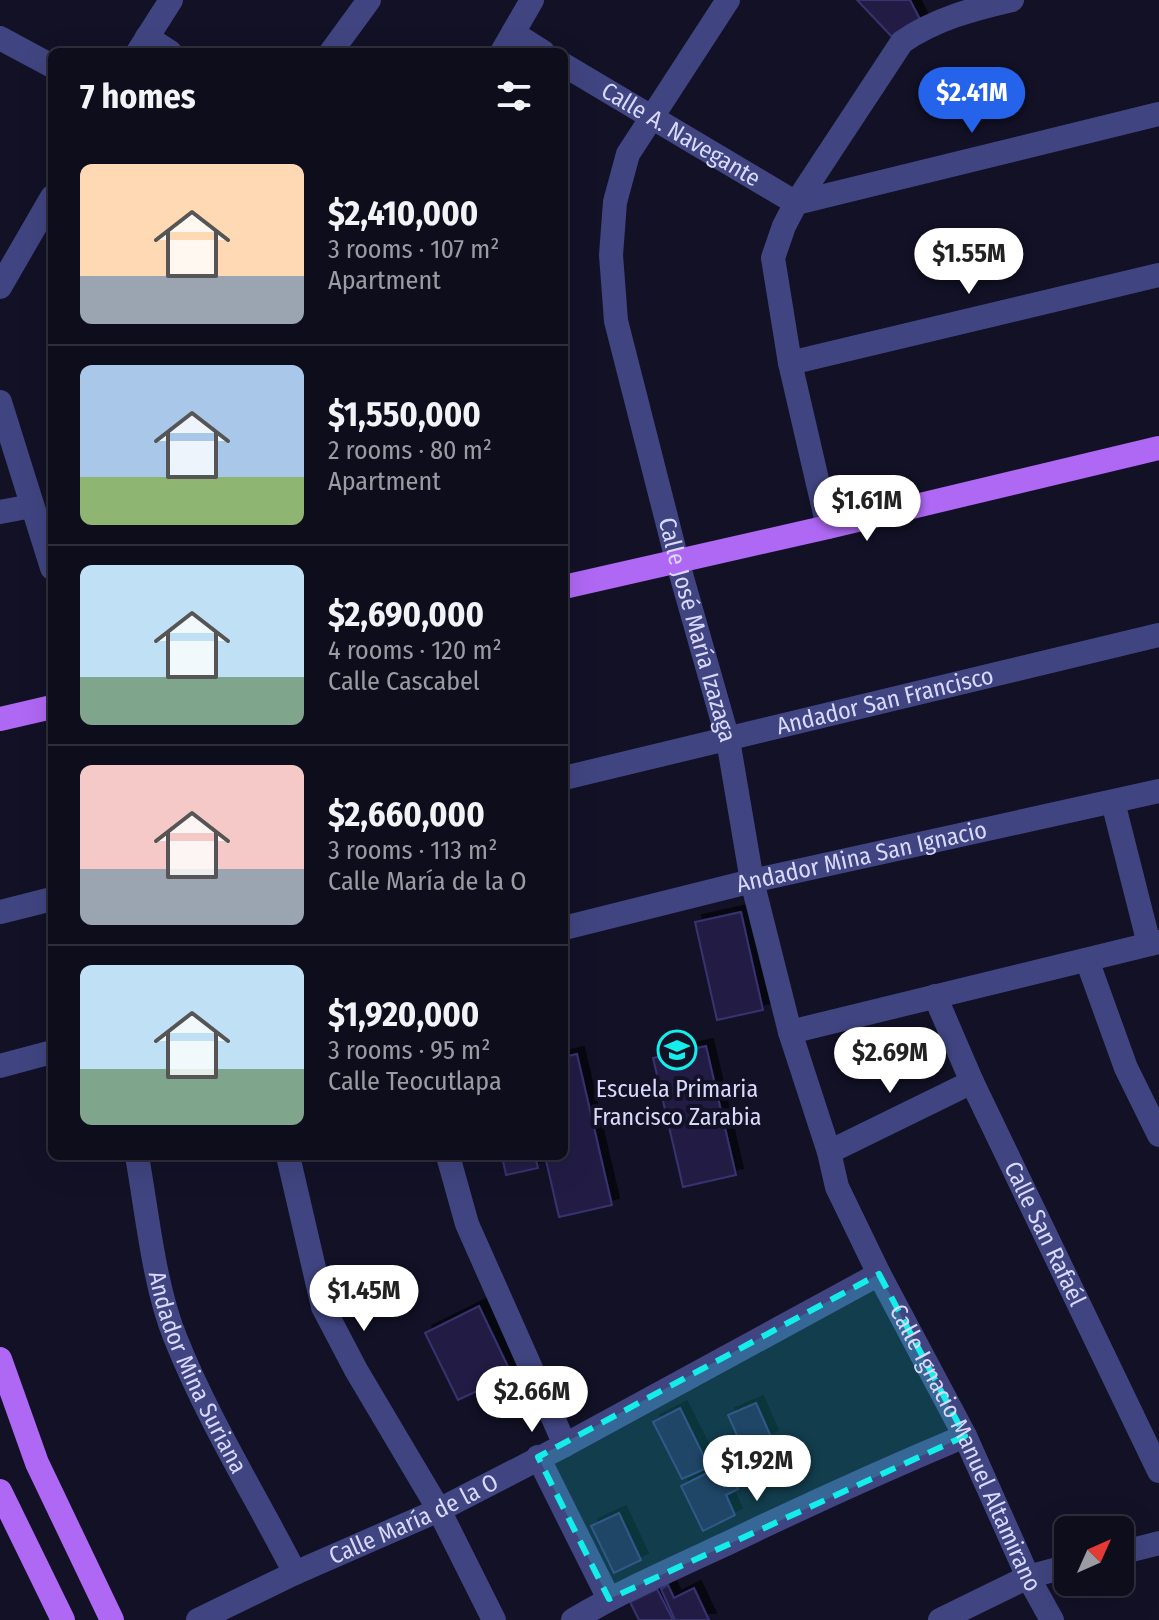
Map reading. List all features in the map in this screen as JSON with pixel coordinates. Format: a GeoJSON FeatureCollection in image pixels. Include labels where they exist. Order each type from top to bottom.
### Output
{"type":"FeatureCollection","features":[{"type":"Feature","properties":{"kind":"main road"},"geometry":{"type":"LineString","coordinates":[[568,586],[1159,448]]}},
{"type":"Feature","properties":{"kind":"main road"},"geometry":{"type":"LineString","coordinates":[[0,719],[48,708]]}},
{"type":"Feature","properties":{"kind":"main road"},"geometry":{"type":"LineString","coordinates":[[0,1359],[37,1463],[112,1620]]}},
{"type":"Feature","properties":{"kind":"main road"},"geometry":{"type":"LineString","coordinates":[[0,1491],[63,1620]]}},
{"type":"Feature","properties":{"kind":"street"},"geometry":{"type":"LineString","coordinates":[[142,44],[171,0]]}},
{"type":"Feature","properties":{"kind":"street"},"geometry":{"type":"LineString","coordinates":[[334,48],[369,0]]}},
{"type":"Feature","properties":{"kind":"street"},"geometry":{"type":"LineString","coordinates":[[527,48],[508,43],[532,0]]}},
{"type":"Feature","properties":{"kind":"street","name":"Calle José María Izazaga"},"geometry":{"type":"LineString","coordinates":[[728,0],[628,154],[615,202],[611,255],[616,321],[677,560],[728,740],[752,881],[790,1032],[829,1152],[837,1187],[879,1274]]}},
{"type":"Feature","properties":{"kind":"street"},"geometry":{"type":"LineString","coordinates":[[828,527],[790,363],[773,258],[784,226],[902,42],[918,31],[966,11],[1012,0]]}},
{"type":"Feature","properties":{"kind":"street"},"geometry":{"type":"LineString","coordinates":[[0,38],[48,64]]}},
{"type":"Feature","properties":{"kind":"street","name":"Calle A. Navegante"},"geometry":{"type":"LineString","coordinates":[[568,67],[796,203]]}},
{"type":"Feature","properties":{"kind":"street"},"geometry":{"type":"LineString","coordinates":[[796,203],[1159,114]]}},
{"type":"Feature","properties":{"kind":"street"},"geometry":{"type":"LineString","coordinates":[[0,287],[48,204]]}},
{"type":"Feature","properties":{"kind":"street"},"geometry":{"type":"LineString","coordinates":[[790,363],[1159,275]]}},
{"type":"Feature","properties":{"kind":"street"},"geometry":{"type":"LineString","coordinates":[[0,402],[48,550]]}},
{"type":"Feature","properties":{"kind":"street"},"geometry":{"type":"LineString","coordinates":[[0,512],[32,506]]}},
{"type":"Feature","properties":{"kind":"street","name":"Andador San Francisco"},"geometry":{"type":"LineString","coordinates":[[568,777],[1159,635]]}},
{"type":"Feature","properties":{"kind":"street","name":"Andador Mina San Ignacio"},"geometry":{"type":"LineString","coordinates":[[568,927],[752,881],[1159,791]]}},
{"type":"Feature","properties":{"kind":"street"},"geometry":{"type":"LineString","coordinates":[[790,1032],[1154,943],[1113,802]]}},
{"type":"Feature","properties":{"kind":"street"},"geometry":{"type":"LineString","coordinates":[[0,912],[48,900]]}},
{"type":"Feature","properties":{"kind":"street"},"geometry":{"type":"LineString","coordinates":[[1087,960],[1126,1068],[1159,1135]]}},
{"type":"Feature","properties":{"kind":"street","name":"Calle San Rafaél"},"geometry":{"type":"LineString","coordinates":[[935,996],[972,1082],[1159,1471]]}},
{"type":"Feature","properties":{"kind":"street"},"geometry":{"type":"LineString","coordinates":[[0,1066],[48,1053]]}},
{"type":"Feature","properties":{"kind":"street"},"geometry":{"type":"LineString","coordinates":[[829,1152],[972,1082]]}},
{"type":"Feature","properties":{"kind":"street","name":"Andador Mina Suriana"},"geometry":{"type":"LineString","coordinates":[[138,1160],[155,1264],[174,1335],[295,1573]]}},
{"type":"Feature","properties":{"kind":"street"},"geometry":{"type":"LineString","coordinates":[[289,1160],[323,1307],[356,1370],[439,1510],[494,1620]]}},
{"type":"Feature","properties":{"kind":"street"},"geometry":{"type":"LineString","coordinates":[[449,1160],[467,1224],[565,1445]]}},
{"type":"Feature","properties":{"kind":"street","name":"Calle Ignacio Manuel Altamirano"},"geometry":{"type":"LineString","coordinates":[[879,1274],[965,1436],[1028,1577],[1052,1620]]}},
{"type":"Feature","properties":{"kind":"street","name":"Calle María de la O"},"geometry":{"type":"LineString","coordinates":[[198,1620],[295,1573],[439,1510],[879,1274]]}},
{"type":"Feature","properties":{"kind":"street"},"geometry":{"type":"LineString","coordinates":[[573,1620],[609,1599],[879,1472],[965,1436]]}},
{"type":"Feature","properties":{"kind":"street"},"geometry":{"type":"LineString","coordinates":[[538,1457],[609,1599]]}},
{"type":"Feature","properties":{"kind":"street"},"geometry":{"type":"LineString","coordinates":[[1134,1549],[1159,1543]]}},
{"type":"Feature","properties":{"kind":"street"},"geometry":{"type":"LineString","coordinates":[[940,1620],[1028,1577],[1054,1570]]}},
{"type":"Feature","properties":{"kind":"highlighted area"},"geometry":{"type":"Polygon","coordinates":[[[879,1274],[965,1436],[609,1599],[538,1457],[879,1274]]]}},
{"type":"Feature","properties":{"kind":"building"},"geometry":{"type":"Polygon","coordinates":[[[857,0],[910,0],[922,23],[894,39],[857,0]]]}},
{"type":"Feature","properties":{"kind":"building"},"geometry":{"type":"Polygon","coordinates":[[[741,912],[763,1010],[717,1020],[695,922],[741,912]]]}},
{"type":"Feature","properties":{"kind":"building"},"geometry":{"type":"Polygon","coordinates":[[[706,1046],[736,1175],[683,1187],[653,1058],[706,1046]]]}},
{"type":"Feature","properties":{"kind":"building"},"geometry":{"type":"Polygon","coordinates":[[[577,1054],[612,1205],[559,1217],[546,1160],[568,1160],[568,1056],[577,1054]]]}},
{"type":"Feature","properties":{"kind":"building"},"geometry":{"type":"Polygon","coordinates":[[[503,1160],[536,1160],[538,1168],[506,1175],[503,1160]]]}},
{"type":"Feature","properties":{"kind":"building"},"geometry":{"type":"Polygon","coordinates":[[[479,1306],[512,1375],[458,1400],[425,1333],[479,1306]]]}},
{"type":"Feature","properties":{"kind":"building"},"geometry":{"type":"Polygon","coordinates":[[[756,1403],[771,1437],[743,1449],[728,1415],[756,1403]]]}},
{"type":"Feature","properties":{"kind":"building"},"geometry":{"type":"Polygon","coordinates":[[[680,1408],[709,1467],[682,1479],[653,1422],[680,1408]]]}},
{"type":"Feature","properties":{"kind":"building"},"geometry":{"type":"Polygon","coordinates":[[[725,1464],[738,1489],[726,1495],[735,1515],[703,1531],[681,1486],[725,1464]]]}},
{"type":"Feature","properties":{"kind":"building"},"geometry":{"type":"Polygon","coordinates":[[[619,1513],[641,1560],[614,1573],[591,1526],[619,1513]]]}},
{"type":"Feature","properties":{"kind":"building"},"geometry":{"type":"Polygon","coordinates":[[[668,1585],[674,1598],[694,1588],[709,1620],[675,1620],[661,1589],[668,1585]]]}},
{"type":"Feature","properties":{"kind":"building"},"geometry":{"type":"Polygon","coordinates":[[[657,1589],[673,1620],[639,1620],[630,1602],[657,1589]]]}},
{"type":"Feature","properties":{"kind":"place","name":"Escuela Primaria Francisco Zarabia"},"geometry":{"type":"Point","coordinates":[677,1050]}}]}
